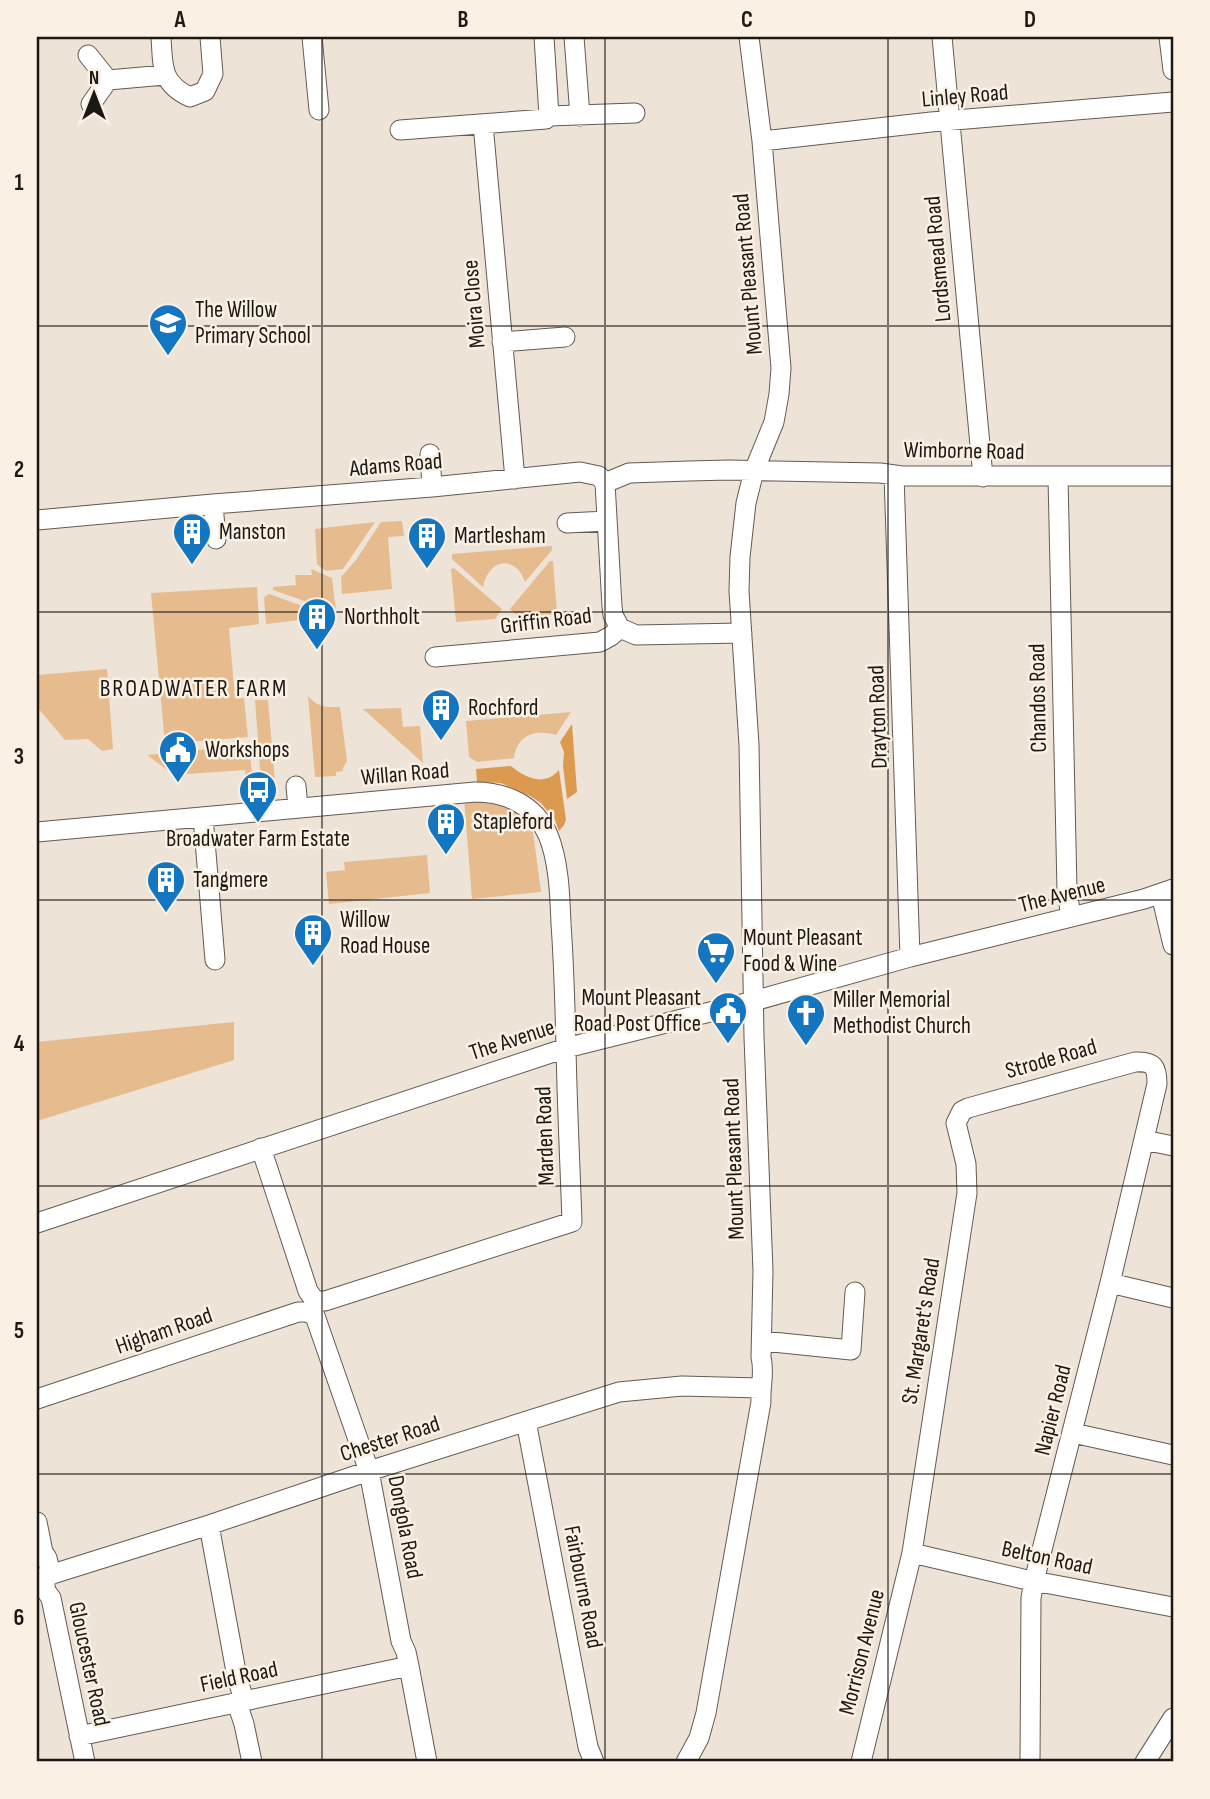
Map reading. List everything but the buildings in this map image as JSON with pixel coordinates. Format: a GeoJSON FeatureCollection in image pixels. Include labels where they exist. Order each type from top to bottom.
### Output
{"type":"FeatureCollection","features":[{"type":"Feature","properties":{"kind":"street"},"geometry":{"type":"LineString","coordinates":[[161,37],[163,67],[167,79],[190,97],[205,90],[213,74],[210,37]]}},
{"type":"Feature","properties":{"kind":"street"},"geometry":{"type":"LineString","coordinates":[[312,37],[319,110]]}},
{"type":"Feature","properties":{"kind":"street"},"geometry":{"type":"LineString","coordinates":[[544,37],[550,116]]}},
{"type":"Feature","properties":{"kind":"street"},"geometry":{"type":"LineString","coordinates":[[574,37],[580,116]]}},
{"type":"Feature","properties":{"kind":"street","name":"Mount Pleasant Road"},"geometry":{"type":"LineString","coordinates":[[686,1762],[699,1738],[706,1713],[761,1402],[760,1388],[764,1368],[761,1357],[763,1271],[748,745],[739,591],[746,502],[754,471],[774,422],[781,368],[762,141],[749,37]]}},
{"type":"Feature","properties":{"kind":"street","name":"Lordsmead Road"},"geometry":{"type":"LineString","coordinates":[[942,37],[983,477]]}},
{"type":"Feature","properties":{"kind":"street"},"geometry":{"type":"LineString","coordinates":[[1169,37],[1173,70]]}},
{"type":"Feature","properties":{"kind":"street"},"geometry":{"type":"LineString","coordinates":[[88,55],[108,79]]}},
{"type":"Feature","properties":{"kind":"street"},"geometry":{"type":"LineString","coordinates":[[108,79],[166,75]]}},
{"type":"Feature","properties":{"kind":"street"},"geometry":{"type":"LineString","coordinates":[[91,104],[108,79]]}},
{"type":"Feature","properties":{"kind":"street","name":"Linley Road"},"geometry":{"type":"LineString","coordinates":[[762,141],[950,121],[1173,102]]}},
{"type":"Feature","properties":{"kind":"street"},"geometry":{"type":"LineString","coordinates":[[400,130],[546,119],[550,116],[635,113]]}},
{"type":"Feature","properties":{"kind":"street","name":"Moira Close"},"geometry":{"type":"LineString","coordinates":[[482,124],[515,479]]}},
{"type":"Feature","properties":{"kind":"street"},"geometry":{"type":"LineString","coordinates":[[502,342],[565,337]]}},
{"type":"Feature","properties":{"kind":"street"},"geometry":{"type":"LineString","coordinates":[[430,454],[432,486]]}},
{"type":"Feature","properties":{"kind":"street"},"geometry":{"type":"LineString","coordinates":[[729,470],[736,488],[746,502]]}},
{"type":"Feature","properties":{"kind":"street"},"geometry":{"type":"LineString","coordinates":[[620,628],[611,606],[605,483],[629,473],[754,471]]}},
{"type":"Feature","properties":{"kind":"street","name":"Wimborne Road"},"geometry":{"type":"LineString","coordinates":[[754,471],[898,476],[1173,476]]}},
{"type":"Feature","properties":{"kind":"street","name":"Adams Road"},"geometry":{"type":"LineString","coordinates":[[37,520],[580,472],[599,476],[605,483]]}},
{"type":"Feature","properties":{"kind":"street","name":"Drayton Road"},"geometry":{"type":"LineString","coordinates":[[898,476],[910,957]]}},
{"type":"Feature","properties":{"kind":"street","name":"Chandos Road"},"geometry":{"type":"LineString","coordinates":[[1058,477],[1067,890],[1071,918]]}},
{"type":"Feature","properties":{"kind":"street"},"geometry":{"type":"LineString","coordinates":[[213,504],[216,539]]}},
{"type":"Feature","properties":{"kind":"street"},"geometry":{"type":"LineString","coordinates":[[567,523],[607,521]]}},
{"type":"Feature","properties":{"kind":"street","name":"Griffin Road"},"geometry":{"type":"LineString","coordinates":[[435,657],[600,642],[620,628],[636,635],[742,633]]}},
{"type":"Feature","properties":{"kind":"street"},"geometry":{"type":"LineString","coordinates":[[296,786],[298,808]]}},
{"type":"Feature","properties":{"kind":"street","name":"Willan Road"},"geometry":{"type":"LineString","coordinates":[[37,832],[475,792],[502,795],[517,801],[527,807],[548,836],[557,872],[564,956],[566,1048]]}},
{"type":"Feature","properties":{"kind":"street"},"geometry":{"type":"LineString","coordinates":[[203,817],[215,960]]}},
{"type":"Feature","properties":{"kind":"street"},"geometry":{"type":"LineString","coordinates":[[1159,894],[1173,945]]}},
{"type":"Feature","properties":{"kind":"street","name":"The Avenue"},"geometry":{"type":"LineString","coordinates":[[37,1223],[566,1048],[1159,894]]}},
{"type":"Feature","properties":{"kind":"street","name":"Marden Road"},"geometry":{"type":"LineString","coordinates":[[566,1048],[572,1222]]}},
{"type":"Feature","properties":{"kind":"street","name":"Strode Road"},"geometry":{"type":"LineString","coordinates":[[958,1117],[968,1108],[1135,1062],[1150,1063],[1157,1073]]}},
{"type":"Feature","properties":{"kind":"street","name":"Napier Road"},"geometry":{"type":"LineString","coordinates":[[1030,1762],[1031,1598],[1034,1581],[1110,1283],[1157,1084],[1157,1073]]}},
{"type":"Feature","properties":{"kind":"street","name":"St. Margaret's Road"},"geometry":{"type":"LineString","coordinates":[[912,1553],[967,1193],[967,1175],[957,1129],[958,1117]]}},
{"type":"Feature","properties":{"kind":"street"},"geometry":{"type":"LineString","coordinates":[[1144,1140],[1173,1146]]}},
{"type":"Feature","properties":{"kind":"street","name":"Dongola Road"},"geometry":{"type":"LineString","coordinates":[[261,1148],[311,1306],[369,1471],[427,1762]]}},
{"type":"Feature","properties":{"kind":"street","name":"Higham Road"},"geometry":{"type":"LineString","coordinates":[[37,1399],[390,1279],[572,1222]]}},
{"type":"Feature","properties":{"kind":"street"},"geometry":{"type":"LineString","coordinates":[[1110,1283],[1173,1298]]}},
{"type":"Feature","properties":{"kind":"street"},"geometry":{"type":"LineString","coordinates":[[762,1341],[851,1350],[855,1292]]}},
{"type":"Feature","properties":{"kind":"street","name":"Chester Road"},"geometry":{"type":"LineString","coordinates":[[47,1576],[619,1392],[682,1386],[760,1388]]}},
{"type":"Feature","properties":{"kind":"street","name":"Fairbourne Road"},"geometry":{"type":"LineString","coordinates":[[526,1421],[588,1747],[594,1762]]}},
{"type":"Feature","properties":{"kind":"street"},"geometry":{"type":"LineString","coordinates":[[1073,1433],[1173,1455]]}},
{"type":"Feature","properties":{"kind":"street","name":"Gloucester Road"},"geometry":{"type":"LineString","coordinates":[[37,1522],[43,1552],[47,1558],[46,1591],[51,1598],[85,1762]]}},
{"type":"Feature","properties":{"kind":"street"},"geometry":{"type":"LineString","coordinates":[[209,1525],[252,1762]]}},
{"type":"Feature","properties":{"kind":"street","name":"Belton Road"},"geometry":{"type":"LineString","coordinates":[[912,1553],[1034,1581],[1173,1607]]}},
{"type":"Feature","properties":{"kind":"street","name":"Morrison Avenue"},"geometry":{"type":"LineString","coordinates":[[861,1762],[912,1553]]}},
{"type":"Feature","properties":{"kind":"street","name":"Field Road"},"geometry":{"type":"LineString","coordinates":[[79,1736],[409,1666]]}},
{"type":"Feature","properties":{"kind":"street"},"geometry":{"type":"LineString","coordinates":[[1145,1762],[1173,1718]]}},
{"type":"Feature","properties":{"kind":"shaded area"},"geometry":{"type":"Polygon","coordinates":[[[402,521],[404,536],[388,537],[392,589],[342,594],[341,577],[356,560],[381,522],[402,521]]]}},
{"type":"Feature","properties":{"kind":"shaded area"},"geometry":{"type":"Polygon","coordinates":[[[375,522],[343,569],[326,571],[317,564],[315,529],[375,522]]]}},
{"type":"Feature","properties":{"kind":"shaded area"},"geometry":{"type":"Polygon","coordinates":[[[552,546],[552,550],[525,582],[515,567],[502,564],[490,570],[483,587],[452,559],[452,554],[552,546]]]}},
{"type":"Feature","properties":{"kind":"shaded area"},"geometry":{"type":"Polygon","coordinates":[[[550,561],[553,561],[557,614],[519,617],[510,609],[550,561]]]}},
{"type":"Feature","properties":{"kind":"shaded area"},"geometry":{"type":"Polygon","coordinates":[[[454,568],[502,609],[495,619],[456,622],[451,569],[454,568]]]}},
{"type":"Feature","properties":{"kind":"shaded area"},"geometry":{"type":"Polygon","coordinates":[[[311,569],[332,578],[336,612],[273,590],[273,587],[296,585],[295,575],[312,575],[311,569]]]}},
{"type":"Feature","properties":{"kind":"shaded area"},"geometry":{"type":"Polygon","coordinates":[[[257,587],[259,624],[229,628],[235,698],[244,698],[248,737],[165,744],[151,593],[257,587]]]}},
{"type":"Feature","properties":{"kind":"shaded area"},"geometry":{"type":"Polygon","coordinates":[[[269,594],[325,614],[325,617],[266,624],[264,597],[269,594]]]}},
{"type":"Feature","properties":{"kind":"shaded area"},"geometry":{"type":"Polygon","coordinates":[[[107,669],[113,749],[102,751],[88,739],[65,740],[37,707],[37,675],[107,669]]]}},
{"type":"Feature","properties":{"kind":"shaded area"},"geometry":{"type":"Polygon","coordinates":[[[308,696],[322,706],[340,707],[347,761],[343,771],[336,772],[336,776],[315,777],[308,696]]]}},
{"type":"Feature","properties":{"kind":"shaded area"},"geometry":{"type":"Polygon","coordinates":[[[255,700],[268,700],[275,781],[261,781],[255,700]]]}},
{"type":"Feature","properties":{"kind":"shaded area"},"geometry":{"type":"Polygon","coordinates":[[[401,708],[403,727],[420,726],[423,763],[363,709],[401,708]]]}},
{"type":"Feature","properties":{"kind":"shaded area"},"geometry":{"type":"Polygon","coordinates":[[[571,712],[556,735],[541,733],[523,739],[514,758],[477,762],[469,757],[466,721],[571,712]]]}},
{"type":"Feature","properties":{"kind":"shaded area"},"geometry":{"type":"Polygon","coordinates":[[[572,724],[577,792],[567,799],[564,752],[560,742],[572,724]]]}},
{"type":"Feature","properties":{"kind":"shaded area"},"geometry":{"type":"Polygon","coordinates":[[[249,745],[253,782],[246,782],[245,770],[174,775],[147,755],[249,745]]]}},
{"type":"Feature","properties":{"kind":"shaded area"},"geometry":{"type":"Polygon","coordinates":[[[511,766],[535,779],[547,778],[559,770],[566,820],[559,831],[555,820],[541,803],[530,796],[501,783],[477,782],[476,769],[511,766]]]}},
{"type":"Feature","properties":{"kind":"shaded area"},"geometry":{"type":"Polygon","coordinates":[[[464,798],[511,808],[523,819],[533,832],[541,892],[472,899],[464,798]]]}},
{"type":"Feature","properties":{"kind":"shaded area"},"geometry":{"type":"Polygon","coordinates":[[[427,855],[430,893],[329,904],[326,872],[345,870],[344,862],[427,855]]]}},
{"type":"Feature","properties":{"kind":"shaded area"},"geometry":{"type":"Polygon","coordinates":[[[234,1022],[234,1060],[37,1121],[37,1042],[234,1022]]]}},
{"type":"Feature","properties":{"kind":"place","name":"The Willow Primary School"},"geometry":{"type":"Point","coordinates":[168,357]}},
{"type":"Feature","properties":{"kind":"place","name":"Manston"},"geometry":{"type":"Point","coordinates":[192,566]}},
{"type":"Feature","properties":{"kind":"place","name":"Martlesham"},"geometry":{"type":"Point","coordinates":[427,570]}},
{"type":"Feature","properties":{"kind":"place","name":"Northholt"},"geometry":{"type":"Point","coordinates":[317,651]}},
{"type":"Feature","properties":{"kind":"place","name":"Rochford"},"geometry":{"type":"Point","coordinates":[441,742]}},
{"type":"Feature","properties":{"kind":"place","name":"Workshops"},"geometry":{"type":"Point","coordinates":[178,784]}},
{"type":"Feature","properties":{"kind":"place","name":"Broadwater Farm Estate"},"geometry":{"type":"Point","coordinates":[258,824]}},
{"type":"Feature","properties":{"kind":"place","name":"Stapleford"},"geometry":{"type":"Point","coordinates":[446,856]}},
{"type":"Feature","properties":{"kind":"place","name":"Tangmere"},"geometry":{"type":"Point","coordinates":[166,914]}},
{"type":"Feature","properties":{"kind":"place","name":"Willow Road House"},"geometry":{"type":"Point","coordinates":[313,967]}},
{"type":"Feature","properties":{"kind":"place","name":"Mount Pleasant Food & Wine"},"geometry":{"type":"Point","coordinates":[716,985]}},
{"type":"Feature","properties":{"kind":"place","name":"Mount Pleasant Road Post Office"},"geometry":{"type":"Point","coordinates":[728,1045]}},
{"type":"Feature","properties":{"kind":"place","name":"Miller Memorial Methodist Church"},"geometry":{"type":"Point","coordinates":[806,1047]}},
{"type":"Feature","properties":{"kind":"district","name":"BROADWATER FARM"},"geometry":{"type":"Point","coordinates":[194,688]}}]}
